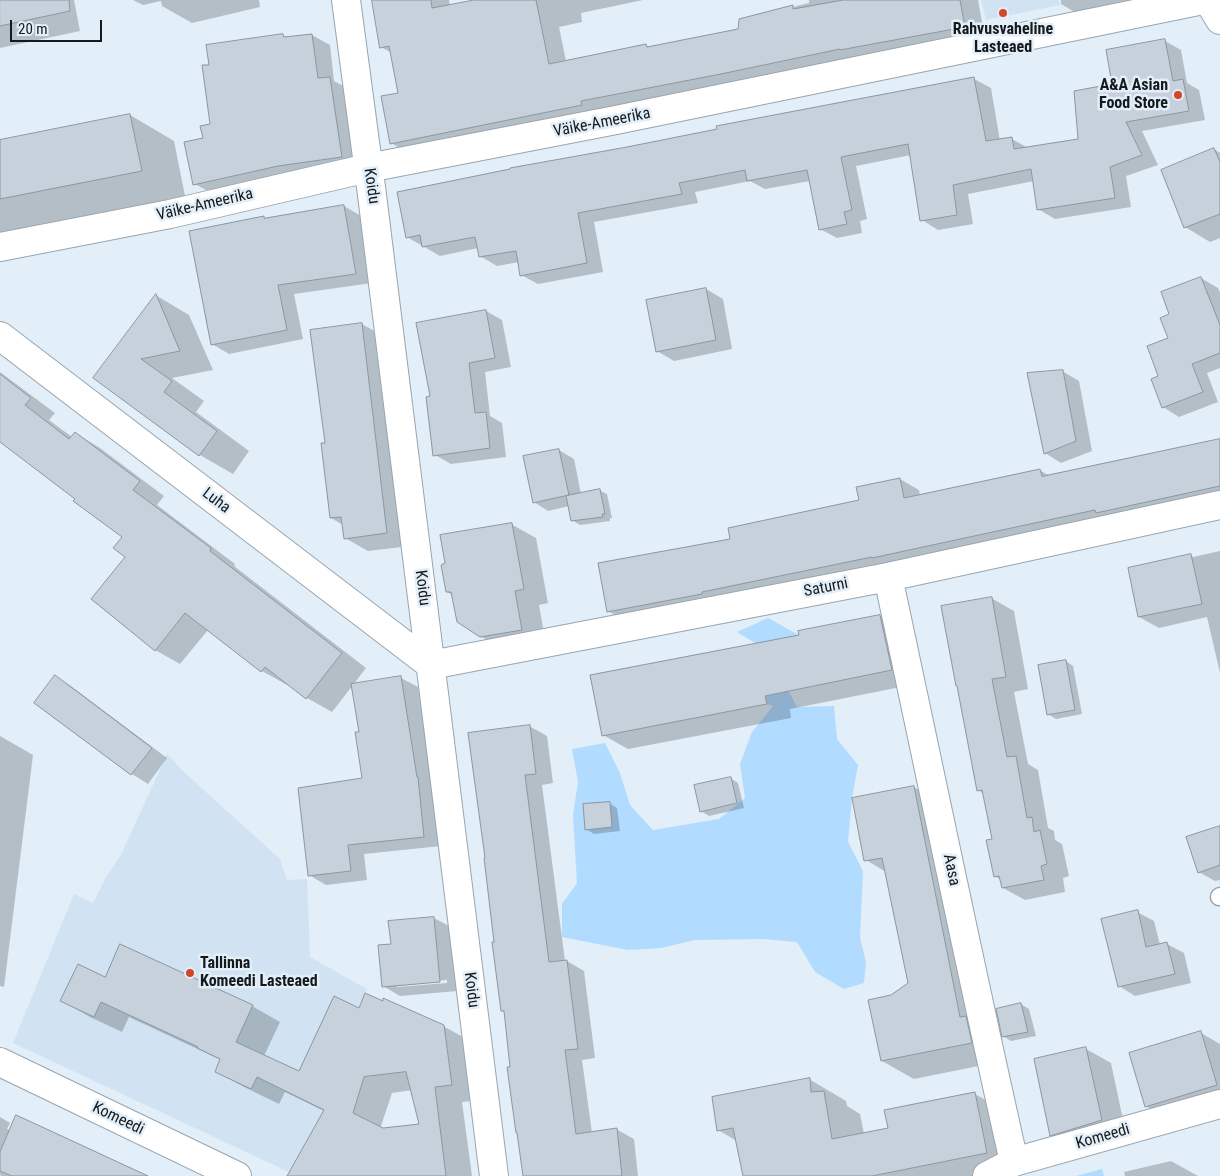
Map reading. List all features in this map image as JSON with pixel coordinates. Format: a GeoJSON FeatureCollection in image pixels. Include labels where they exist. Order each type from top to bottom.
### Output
{"type":"FeatureCollection","features":[{"type":"Feature","properties":{"kind":"street","name":"Koidu"},"geometry":{"type":"LineString","coordinates":[[346,0],[494,1176]]}},
{"type":"Feature","properties":{"kind":"street","name":"Väike-Ameerika"},"geometry":{"type":"LineString","coordinates":[[0,247],[170,214],[368,168],[616,120],[1204,0]]}},
{"type":"Feature","properties":{"kind":"street"},"geometry":{"type":"LineString","coordinates":[[1208,0],[1220,20]]}},
{"type":"Feature","properties":{"kind":"street","name":"Luha"},"geometry":{"type":"LineString","coordinates":[[0,336],[431,666]]}},
{"type":"Feature","properties":{"kind":"street","name":"Saturni"},"geometry":{"type":"LineString","coordinates":[[431,666],[888,577],[1220,505]]}},
{"type":"Feature","properties":{"kind":"street","name":"Aasa"},"geometry":{"type":"LineString","coordinates":[[888,577],[988,1049],[1014,1162]]}},
{"type":"Feature","properties":{"kind":"street","name":"Komeedi"},"geometry":{"type":"LineString","coordinates":[[0,1062],[237,1176]]}},
{"type":"Feature","properties":{"kind":"street","name":"Komeedi"},"geometry":{"type":"LineString","coordinates":[[988,1176],[1014,1162],[1220,1104]]}},
{"type":"Feature","properties":{"kind":"shaded area","name":"Rahvusvaheline Lasteaed"},"geometry":{"type":"Polygon","coordinates":[[[981,0],[1059,0],[1060,5],[986,20],[981,0]]]}},
{"type":"Feature","properties":{"kind":"shaded area"},"geometry":{"type":"Polygon","coordinates":[[[768,618],[797,634],[801,680],[788,690],[797,707],[834,706],[837,739],[858,765],[852,798],[848,842],[863,871],[860,938],[866,962],[864,983],[844,989],[815,972],[797,942],[763,939],[695,940],[661,948],[628,950],[562,937],[562,904],[577,883],[573,815],[578,782],[572,749],[605,743],[620,773],[630,805],[653,830],[719,819],[745,798],[740,764],[752,732],[773,706],[767,704],[755,643],[737,632],[768,618]]]}},
{"type":"Feature","properties":{"kind":"shaded area","name":"Tallinna Komeedi Lasteaed"},"geometry":{"type":"Polygon","coordinates":[[[167,754],[185,773],[280,859],[287,880],[307,879],[310,957],[367,989],[313,1104],[324,1109],[289,1172],[13,1043],[74,894],[93,903],[106,877],[121,855],[167,754]]]}},
{"type":"Feature","properties":{"kind":"shaded area"},"geometry":{"type":"Polygon","coordinates":[[[1102,1169],[1104,1176],[1076,1176],[1102,1169]]]}},
{"type":"Feature","properties":{"kind":"building"},"geometry":{"type":"Polygon","coordinates":[[[0,0],[69,0],[70,11],[0,26],[0,0]]]}},
{"type":"Feature","properties":{"kind":"building"},"geometry":{"type":"Polygon","coordinates":[[[372,0],[431,0],[432,8],[474,0],[536,0],[549,64],[646,44],[647,47],[738,29],[739,19],[793,5],[793,9],[843,0],[960,0],[965,27],[840,49],[581,101],[582,105],[390,144],[381,96],[398,93],[389,46],[380,48],[372,0]]]}},
{"type":"Feature","properties":{"kind":"building"},"geometry":{"type":"Polygon","coordinates":[[[283,34],[284,37],[312,34],[318,78],[330,77],[342,157],[278,166],[193,185],[184,142],[203,138],[200,126],[210,124],[202,65],[209,65],[206,45],[283,34]]]}},
{"type":"Feature","properties":{"kind":"building"},"geometry":{"type":"Polygon","coordinates":[[[1165,39],[1173,81],[1183,79],[1189,111],[1126,122],[1142,155],[1110,167],[1115,198],[1037,210],[1031,169],[953,185],[957,215],[920,221],[908,144],[841,157],[852,210],[844,212],[847,224],[819,230],[807,170],[747,181],[745,170],[679,183],[682,194],[578,213],[587,263],[520,276],[516,251],[479,257],[475,237],[422,247],[420,235],[406,238],[397,192],[510,168],[717,129],[716,126],[974,77],[986,141],[1012,137],[1014,149],[1078,139],[1074,91],[1112,84],[1106,50],[1165,39]]]}},
{"type":"Feature","properties":{"kind":"building"},"geometry":{"type":"Polygon","coordinates":[[[130,114],[142,171],[0,199],[0,140],[130,114]]]}},
{"type":"Feature","properties":{"kind":"building"},"geometry":{"type":"Polygon","coordinates":[[[1214,148],[1220,162],[1220,214],[1184,228],[1161,170],[1214,148]]]}},
{"type":"Feature","properties":{"kind":"building"},"geometry":{"type":"Polygon","coordinates":[[[344,205],[356,274],[278,285],[287,330],[211,345],[189,231],[264,216],[264,218],[344,205]]]}},
{"type":"Feature","properties":{"kind":"building"},"geometry":{"type":"Polygon","coordinates":[[[1201,277],[1220,325],[1220,353],[1192,364],[1203,392],[1162,408],[1151,379],[1158,376],[1147,346],[1168,338],[1160,318],[1169,314],[1161,292],[1201,277]]]}},
{"type":"Feature","properties":{"kind":"building"},"geometry":{"type":"Polygon","coordinates":[[[706,288],[716,340],[656,352],[646,300],[706,288]]]}},
{"type":"Feature","properties":{"kind":"building"},"geometry":{"type":"Polygon","coordinates":[[[156,294],[180,351],[141,359],[172,381],[164,392],[217,431],[199,456],[93,378],[156,294]]]}},
{"type":"Feature","properties":{"kind":"building"},"geometry":{"type":"Polygon","coordinates":[[[486,310],[495,358],[469,363],[475,413],[486,412],[490,448],[433,456],[426,397],[430,396],[416,323],[486,310]]]}},
{"type":"Feature","properties":{"kind":"building"},"geometry":{"type":"Polygon","coordinates":[[[362,323],[387,533],[344,539],[341,517],[330,518],[321,443],[325,443],[310,330],[362,323]]]}},
{"type":"Feature","properties":{"kind":"building"},"geometry":{"type":"Polygon","coordinates":[[[1063,370],[1076,441],[1044,454],[1027,373],[1063,370]]]}},
{"type":"Feature","properties":{"kind":"building"},"geometry":{"type":"Polygon","coordinates":[[[0,374],[31,398],[25,405],[69,439],[75,432],[140,481],[133,490],[211,548],[210,551],[342,653],[306,699],[265,667],[261,672],[185,613],[155,651],[91,599],[125,557],[113,548],[122,537],[73,501],[75,499],[0,442],[0,374]]]}},
{"type":"Feature","properties":{"kind":"building"},"geometry":{"type":"Polygon","coordinates":[[[1220,439],[1220,486],[1096,513],[1095,510],[702,592],[702,594],[607,612],[598,563],[730,539],[728,528],[859,500],[856,487],[900,478],[904,498],[1040,469],[1042,476],[1220,439]]]}},
{"type":"Feature","properties":{"kind":"building"},"geometry":{"type":"Polygon","coordinates":[[[559,449],[569,495],[533,503],[523,456],[559,449]]]}},
{"type":"Feature","properties":{"kind":"building"},"geometry":{"type":"Polygon","coordinates":[[[600,489],[605,514],[602,514],[603,517],[571,521],[566,496],[600,489]]]}},
{"type":"Feature","properties":{"kind":"building"},"geometry":{"type":"Polygon","coordinates":[[[512,523],[524,589],[515,591],[522,630],[480,637],[457,622],[451,592],[446,592],[441,565],[445,563],[440,535],[512,523]]]}},
{"type":"Feature","properties":{"kind":"building"},"geometry":{"type":"Polygon","coordinates":[[[1191,554],[1202,604],[1138,617],[1128,568],[1191,554]]]}},
{"type":"Feature","properties":{"kind":"building"},"geometry":{"type":"Polygon","coordinates":[[[992,597],[1006,677],[992,679],[1007,757],[1016,756],[1027,818],[1032,817],[1034,832],[1040,830],[1047,864],[1041,866],[1044,880],[1002,888],[999,876],[994,877],[986,840],[992,839],[982,790],[977,791],[941,606],[992,597]]]}},
{"type":"Feature","properties":{"kind":"building"},"geometry":{"type":"Polygon","coordinates":[[[880,615],[892,670],[765,696],[767,704],[602,736],[590,675],[799,635],[798,631],[880,615]]]}},
{"type":"Feature","properties":{"kind":"building"},"geometry":{"type":"Polygon","coordinates":[[[1066,660],[1075,710],[1047,715],[1038,665],[1066,660]]]}},
{"type":"Feature","properties":{"kind":"building"},"geometry":{"type":"Polygon","coordinates":[[[55,675],[152,748],[131,775],[34,703],[55,675]]]}},
{"type":"Feature","properties":{"kind":"building"},"geometry":{"type":"Polygon","coordinates":[[[401,676],[418,777],[424,837],[348,845],[351,871],[308,876],[298,788],[362,778],[355,732],[359,732],[351,684],[401,676]]]}},
{"type":"Feature","properties":{"kind":"building"},"geometry":{"type":"Polygon","coordinates":[[[530,725],[536,774],[525,775],[549,962],[567,960],[578,1049],[565,1050],[576,1134],[617,1128],[622,1176],[523,1176],[507,1067],[510,1067],[504,1011],[501,1011],[492,942],[494,942],[485,858],[468,733],[530,725]]]}},
{"type":"Feature","properties":{"kind":"building"},"geometry":{"type":"Polygon","coordinates":[[[731,777],[737,803],[700,812],[694,785],[731,777]]]}},
{"type":"Feature","properties":{"kind":"building"},"geometry":{"type":"Polygon","coordinates":[[[914,786],[960,1017],[966,1016],[972,1043],[881,1061],[868,1000],[891,995],[908,983],[882,858],[864,861],[852,798],[914,786]]]}},
{"type":"Feature","properties":{"kind":"building"},"geometry":{"type":"Polygon","coordinates":[[[610,802],[612,827],[585,830],[583,804],[610,802]]]}},
{"type":"Feature","properties":{"kind":"building"},"geometry":{"type":"Polygon","coordinates":[[[1220,826],[1220,865],[1198,873],[1186,837],[1220,826]]]}},
{"type":"Feature","properties":{"kind":"building"},"geometry":{"type":"Polygon","coordinates":[[[1138,910],[1146,947],[1167,942],[1175,974],[1118,987],[1101,919],[1138,910]]]}},
{"type":"Feature","properties":{"kind":"building"},"geometry":{"type":"Polygon","coordinates":[[[434,917],[440,982],[382,987],[378,945],[391,944],[388,921],[434,917]]]}},
{"type":"Feature","properties":{"kind":"building"},"geometry":{"type":"Polygon","coordinates":[[[120,944],[253,1005],[236,1042],[299,1071],[334,996],[359,1008],[365,993],[383,1001],[383,998],[444,1025],[452,1085],[435,1087],[446,1176],[287,1176],[324,1110],[257,1077],[251,1089],[215,1072],[220,1059],[101,1002],[94,1017],[60,1001],[78,964],[105,977],[120,944]],[[406,1072],[364,1077],[353,1113],[383,1128],[419,1124],[406,1072]]]}},
{"type":"Feature","properties":{"kind":"building"},"geometry":{"type":"Polygon","coordinates":[[[1021,1003],[1028,1032],[1002,1037],[996,1009],[1021,1003]]]}},
{"type":"Feature","properties":{"kind":"building"},"geometry":{"type":"Polygon","coordinates":[[[1201,1031],[1217,1085],[1145,1107],[1129,1053],[1201,1031]]]}},
{"type":"Feature","properties":{"kind":"building"},"geometry":{"type":"Polygon","coordinates":[[[1086,1047],[1102,1120],[1050,1136],[1034,1059],[1086,1047]]]}},
{"type":"Feature","properties":{"kind":"building"},"geometry":{"type":"Polygon","coordinates":[[[810,1078],[811,1092],[824,1091],[832,1139],[888,1128],[884,1110],[975,1092],[987,1153],[872,1176],[743,1176],[733,1128],[717,1131],[712,1097],[810,1078]]]}},
{"type":"Feature","properties":{"kind":"building"},"geometry":{"type":"Polygon","coordinates":[[[16,1115],[148,1176],[12,1176],[0,1171],[0,1152],[16,1115]]]}},
{"type":"Feature","properties":{"kind":"place","name":"Rahvusvaheline Lasteaed"},"geometry":{"type":"Point","coordinates":[1003,13]}},
{"type":"Feature","properties":{"kind":"place","name":"A&A Asian Food Store"},"geometry":{"type":"Point","coordinates":[1178,95]}},
{"type":"Feature","properties":{"kind":"place","name":"Tallinna Komeedi Lasteaed"},"geometry":{"type":"Point","coordinates":[190,973]}}]}
